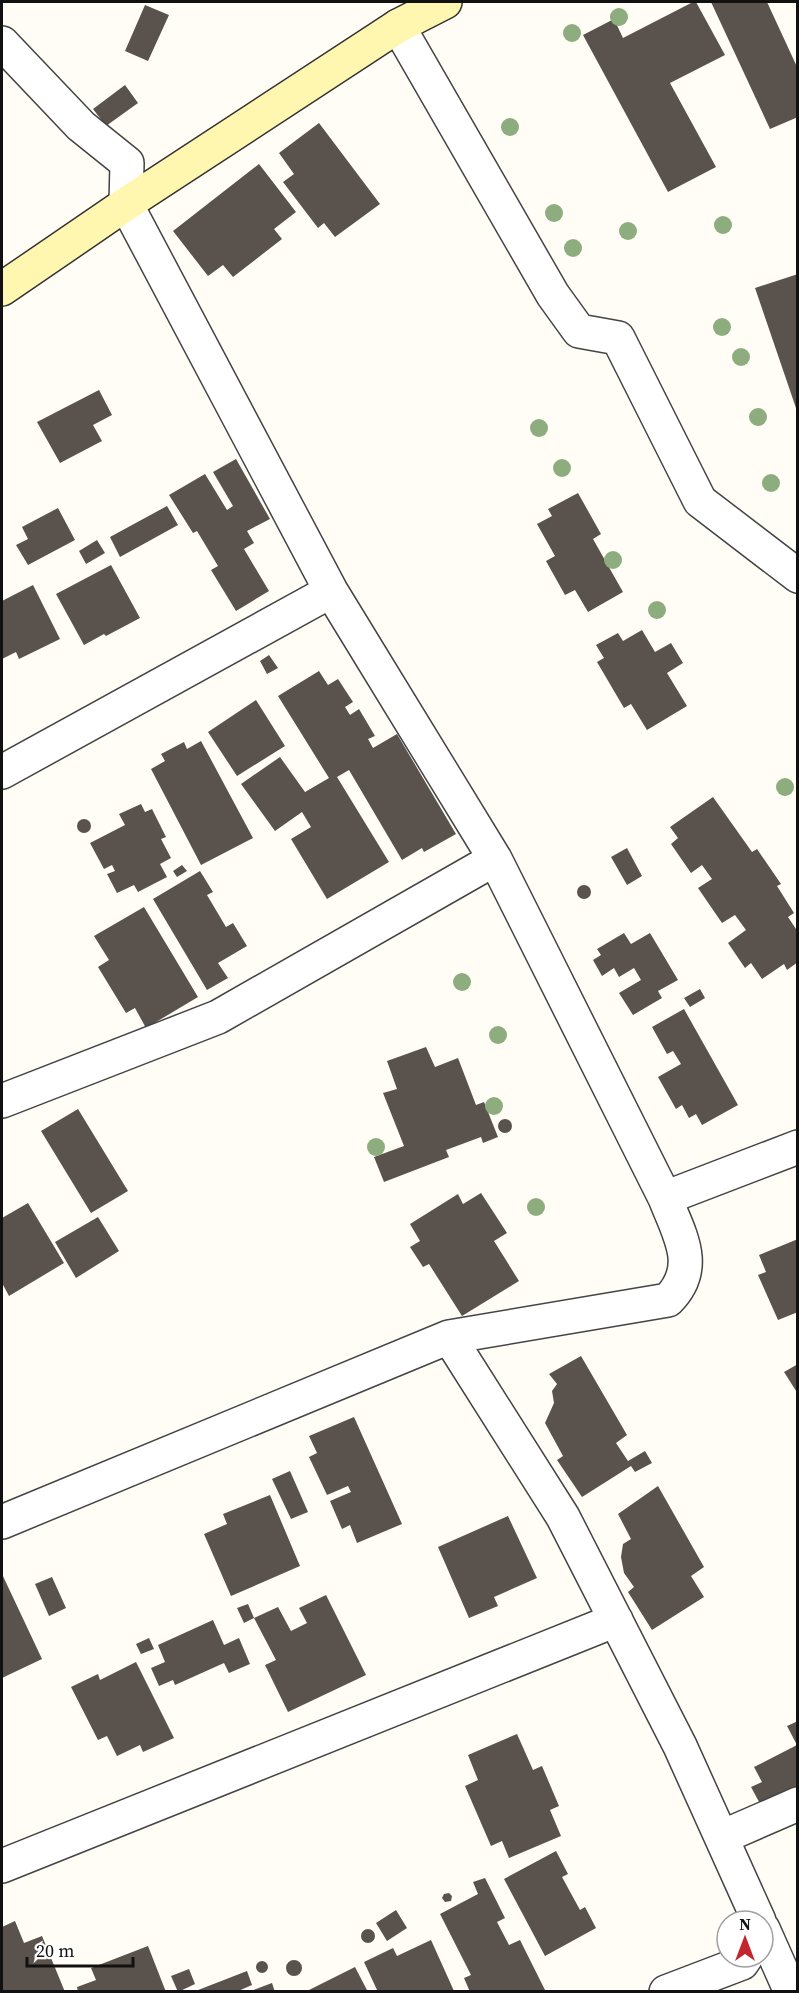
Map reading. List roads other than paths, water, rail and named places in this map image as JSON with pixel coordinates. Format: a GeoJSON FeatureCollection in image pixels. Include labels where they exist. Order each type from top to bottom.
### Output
{"type":"FeatureCollection","features":[{"type":"Feature","properties":{"kind":"street"},"geometry":{"type":"LineString","coordinates":[[2,289],[126,204],[398,26],[445,2]]}},
{"type":"Feature","properties":{"kind":"street"},"geometry":{"type":"LineString","coordinates":[[398,26],[553,294],[579,331],[618,339],[700,501],[798,576]]}},
{"type":"Feature","properties":{"kind":"street"},"geometry":{"type":"LineString","coordinates":[[2,43],[81,126],[127,163],[126,204],[331,591],[495,859],[665,1198],[686,1253],[683,1281],[668,1300],[449,1337],[2,1522]]}},
{"type":"Feature","properties":{"kind":"street"},"geometry":{"type":"LineString","coordinates":[[2,772],[331,591]]}},
{"type":"Feature","properties":{"kind":"street"},"geometry":{"type":"LineString","coordinates":[[2,1101],[218,1017],[495,859]]}},
{"type":"Feature","properties":{"kind":"street"},"geometry":{"type":"LineString","coordinates":[[665,1198],[798,1147]]}},
{"type":"Feature","properties":{"kind":"street"},"geometry":{"type":"LineString","coordinates":[[449,1337],[563,1517],[680,1746],[754,1909]]}},
{"type":"Feature","properties":{"kind":"street"},"geometry":{"type":"LineString","coordinates":[[2,1866],[616,1620]]}},
{"type":"Feature","properties":{"kind":"street"},"geometry":{"type":"LineString","coordinates":[[722,1837],[798,1804]]}},
{"type":"Feature","properties":{"kind":"street"},"geometry":{"type":"LineString","coordinates":[[775,1956],[791,1992]]}},
{"type":"Feature","properties":{"kind":"street"},"geometry":{"type":"LineString","coordinates":[[666,1992],[726,1969]]}}]}
